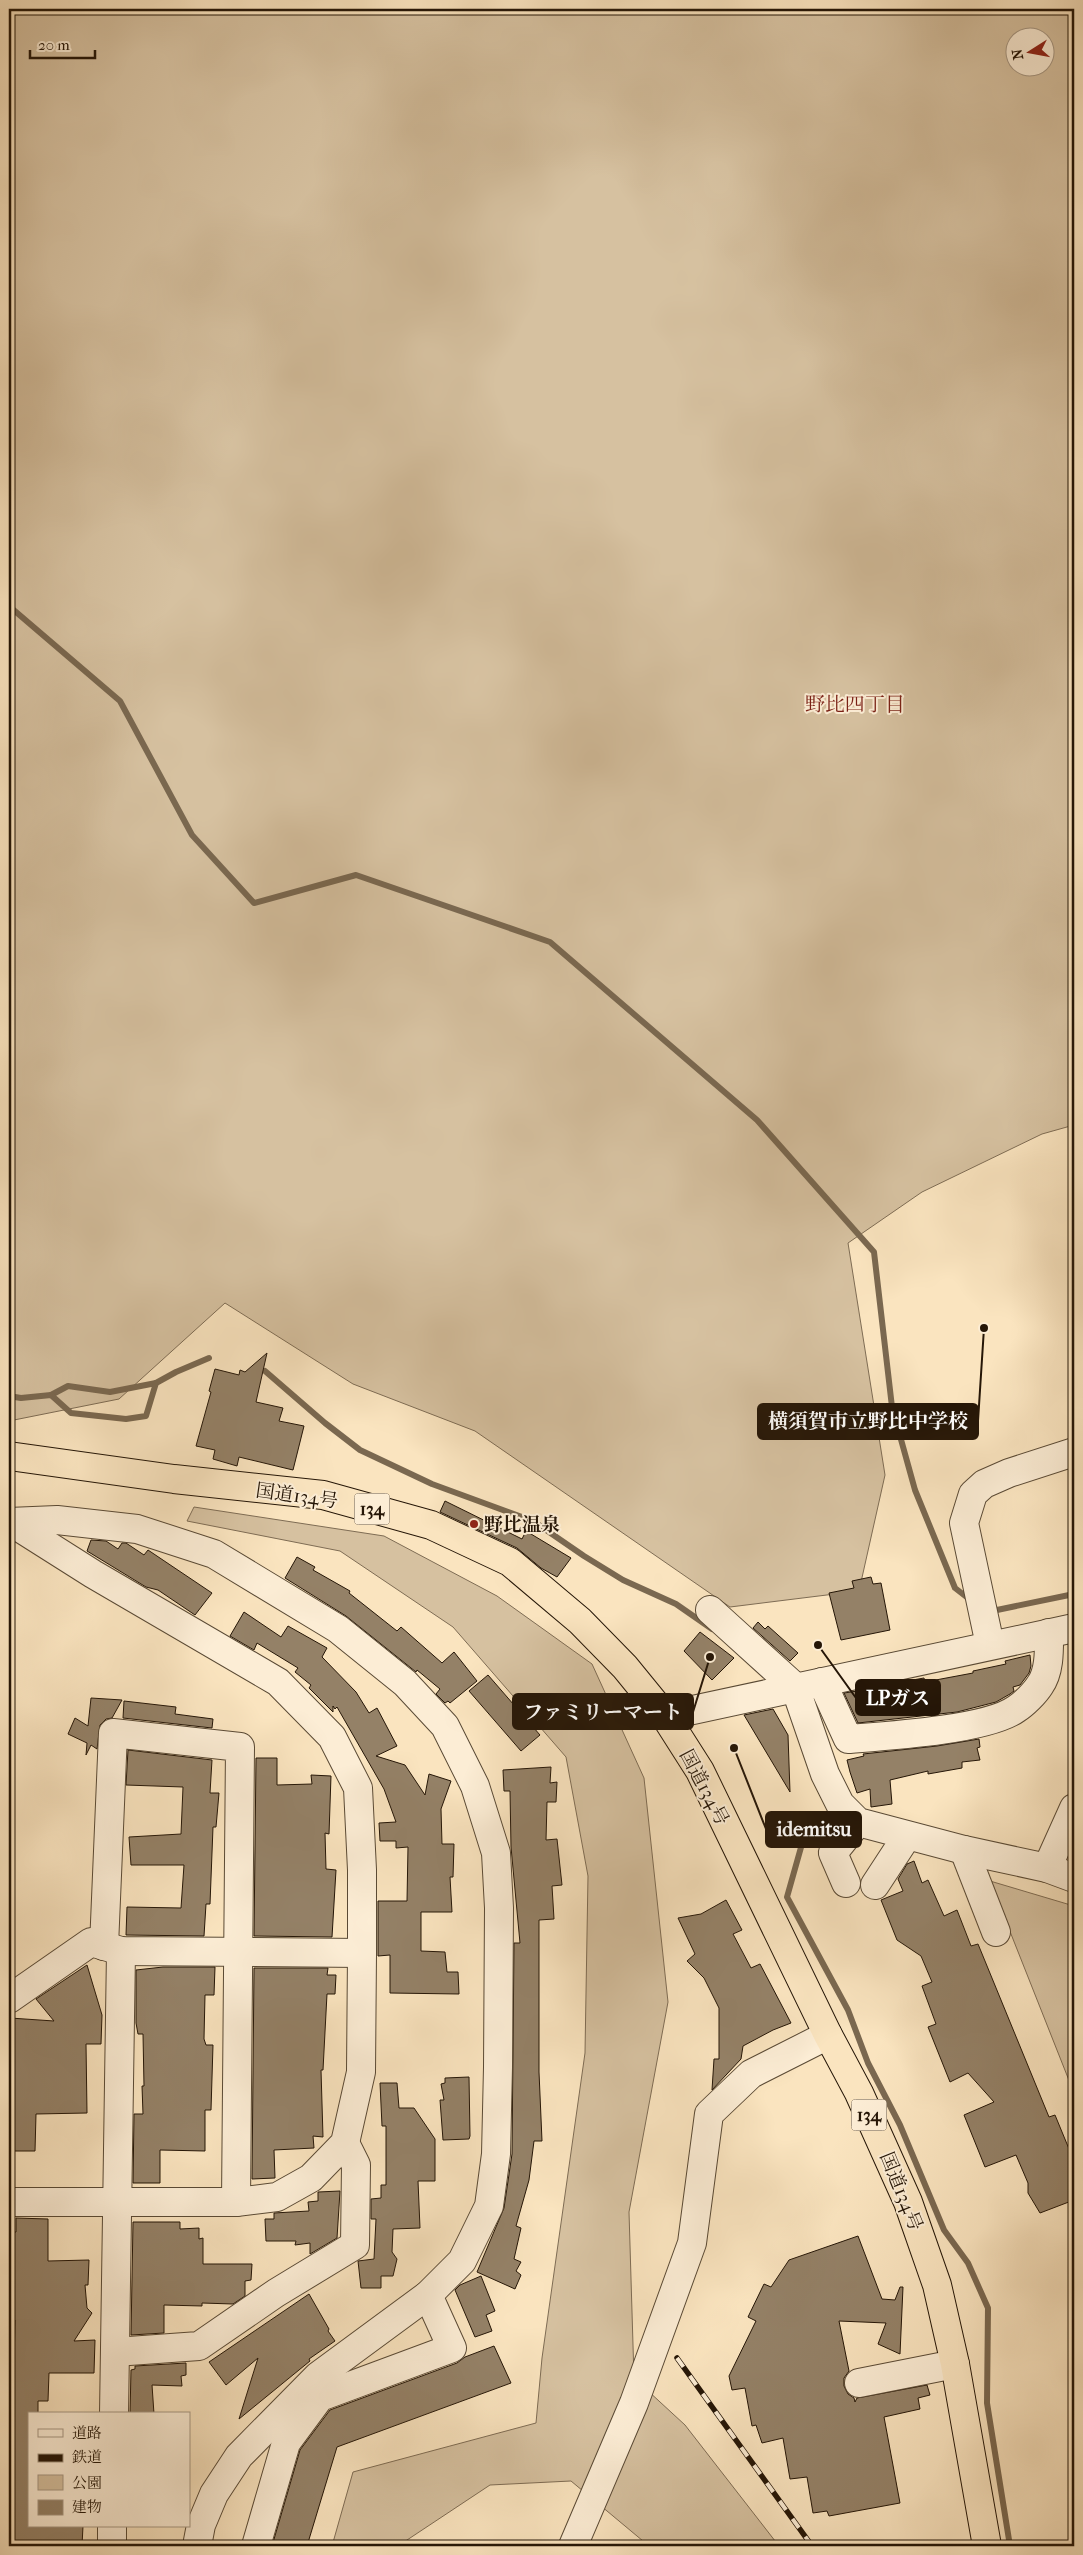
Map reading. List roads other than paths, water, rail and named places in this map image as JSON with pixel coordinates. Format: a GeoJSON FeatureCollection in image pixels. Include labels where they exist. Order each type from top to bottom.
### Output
{"type":"FeatureCollection","features":[{"type":"Feature","properties":{"kind":"highway","name":"国道134号"},"geometry":{"type":"LineString","coordinates":[[9,1456],[174,1479],[323,1496],[431,1524],[510,1562],[580,1622],[625,1667],[664,1716],[700,1771],[828,2035],[859,2093],[908,2202],[937,2285],[955,2364],[987,2546]]}},
{"type":"Feature","properties":{"kind":"street"},"geometry":{"type":"LineString","coordinates":[[990,1645],[964,1523],[973,1494],[984,1484],[1009,1473],[1074,1452]]}},
{"type":"Feature","properties":{"kind":"street"},"geometry":{"type":"LineString","coordinates":[[11,1523],[57,1520],[137,1529],[214,1554],[338,1629],[405,1683],[445,1726],[475,1786],[496,1853],[499,1908],[496,2154],[489,2206],[462,2261],[428,2294],[318,2376],[239,2456],[214,2494],[201,2525],[197,2546]]}},
{"type":"Feature","properties":{"kind":"street"},"geometry":{"type":"LineString","coordinates":[[9,2202],[236,2202],[278,2197],[311,2178],[345,2143],[361,2072],[362,1953],[362,1870],[358,1788],[332,1737],[278,1682],[93,1574],[11,1523]]}},
{"type":"Feature","properties":{"kind":"street"},"geometry":{"type":"LineString","coordinates":[[710,1610],[794,1687],[825,1774],[840,1804],[858,1822],[964,1850],[1047,1868],[1074,1878]]}},
{"type":"Feature","properties":{"kind":"street"},"geometry":{"type":"LineString","coordinates":[[664,1716],[1062,1631]]}},
{"type":"Feature","properties":{"kind":"street"},"geometry":{"type":"LineString","coordinates":[[822,1682],[848,1739],[911,1734],[991,1720],[1016,1710],[1041,1684],[1062,1631]]}},
{"type":"Feature","properties":{"kind":"street"},"geometry":{"type":"LineString","coordinates":[[114,2412],[117,2203],[112,1948],[113,1733],[240,1747],[236,2202]]}},
{"type":"Feature","properties":{"kind":"street"},"geometry":{"type":"LineString","coordinates":[[1047,1868],[1074,1808]]}},
{"type":"Feature","properties":{"kind":"street"},"geometry":{"type":"LineString","coordinates":[[846,1883],[833,1854],[858,1822]]}},
{"type":"Feature","properties":{"kind":"street"},"geometry":{"type":"LineString","coordinates":[[875,1886],[907,1836]]}},
{"type":"Feature","properties":{"kind":"street"},"geometry":{"type":"LineString","coordinates":[[964,1850],[996,1932]]}},
{"type":"Feature","properties":{"kind":"street"},"geometry":{"type":"LineString","coordinates":[[9,1999],[91,1942],[112,1948],[362,1953]]}},
{"type":"Feature","properties":{"kind":"street"},"geometry":{"type":"LineString","coordinates":[[573,2546],[634,2403],[692,2244],[709,2114],[751,2074],[828,2035]]}},
{"type":"Feature","properties":{"kind":"street"},"geometry":{"type":"LineString","coordinates":[[115,2352],[199,2346],[276,2293],[355,2245],[356,2165],[345,2143]]}},
{"type":"Feature","properties":{"kind":"street"},"geometry":{"type":"LineString","coordinates":[[256,2546],[286,2443],[320,2397],[452,2348],[428,2294]]}},
{"type":"Feature","properties":{"kind":"street"},"geometry":{"type":"LineString","coordinates":[[859,2383],[955,2364]]}},
{"type":"Feature","properties":{"kind":"street"},"geometry":{"type":"LineString","coordinates":[[112,2528],[112,2546]]}},
{"type":"Feature","properties":{"kind":"waterway"},"geometry":{"type":"LineString","coordinates":[[9,606],[120,701],[192,835],[254,903],[356,875],[550,942],[757,1120],[874,1252],[892,1407],[915,1490],[955,1588],[973,1602]]}},
{"type":"Feature","properties":{"kind":"waterway"},"geometry":{"type":"LineString","coordinates":[[9,1396],[21,1398],[51,1395],[71,1413],[126,1419],[146,1416],[156,1383],[209,1358]]}},
{"type":"Feature","properties":{"kind":"waterway"},"geometry":{"type":"LineString","coordinates":[[265,1371],[325,1423],[360,1450],[432,1484],[533,1521],[623,1580],[676,1604],[712,1629]]}},
{"type":"Feature","properties":{"kind":"waterway"},"geometry":{"type":"LineString","coordinates":[[51,1395],[68,1386],[110,1392],[156,1383]]}},
{"type":"Feature","properties":{"kind":"waterway"},"geometry":{"type":"LineString","coordinates":[[990,1608],[997,1610],[1074,1594]]}},
{"type":"Feature","properties":{"kind":"waterway"},"geometry":{"type":"LineString","coordinates":[[809,1819],[787,1897],[848,2010],[868,2063],[900,2125],[944,2230],[968,2263],[988,2308],[987,2403],[1010,2546]]}},
{"type":"Feature","properties":{"kind":"railway"},"geometry":{"type":"LineString","coordinates":[[677,2358],[812,2546]]}},
{"type":"Feature","properties":{"kind":"place","name":"横須賀市立野比中学校"},"geometry":{"type":"Point","coordinates":[984,1328]}},
{"type":"Feature","properties":{"kind":"place","name":"野比温泉"},"geometry":{"type":"Point","coordinates":[474,1524]}},
{"type":"Feature","properties":{"kind":"place","name":"LPガス"},"geometry":{"type":"Point","coordinates":[818,1645]}},
{"type":"Feature","properties":{"kind":"place","name":"ファミリーマート"},"geometry":{"type":"Point","coordinates":[710,1657]}},
{"type":"Feature","properties":{"kind":"place","name":"idemitsu"},"geometry":{"type":"Point","coordinates":[734,1748]}},
{"type":"Feature","properties":{"kind":"district","name":"野比四丁目"},"geometry":{"type":"Point","coordinates":[855,704]}}]}
